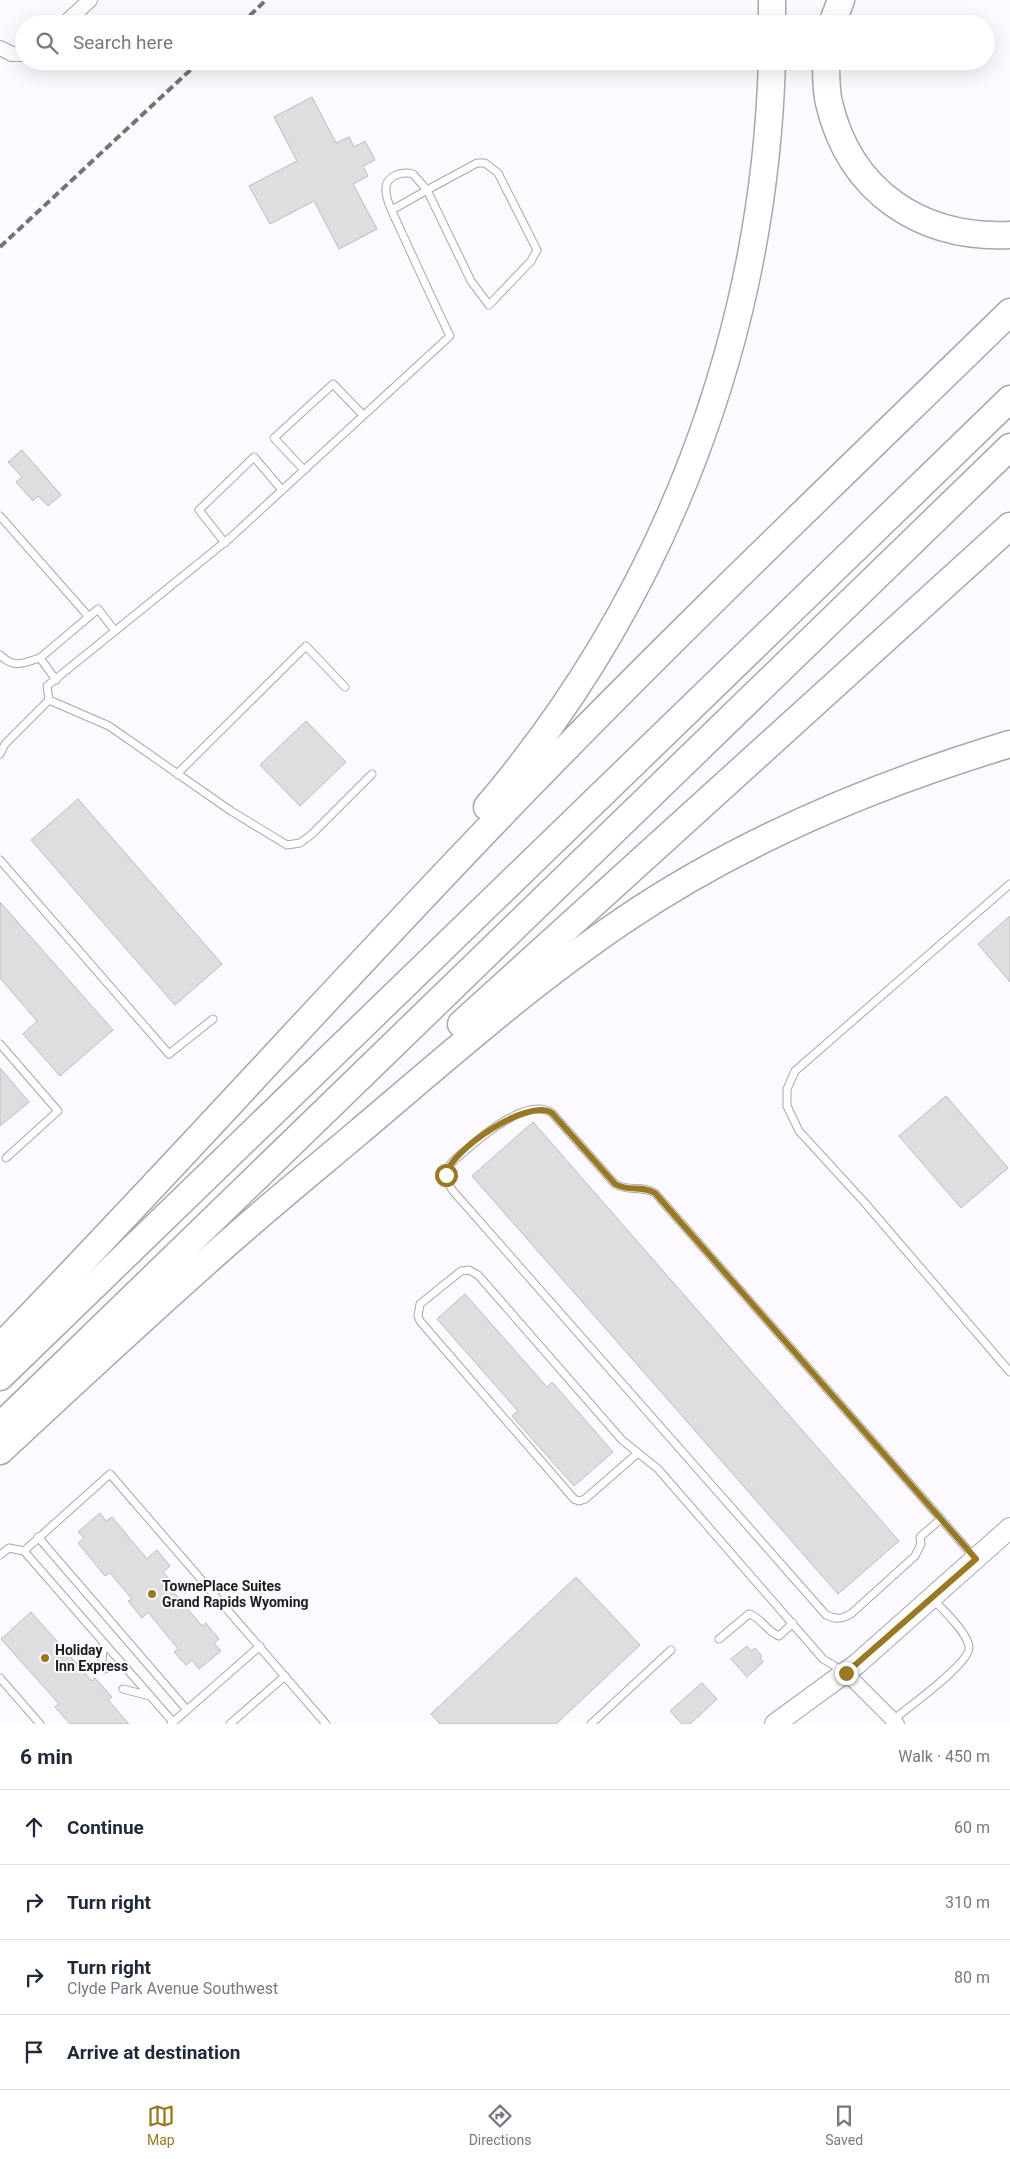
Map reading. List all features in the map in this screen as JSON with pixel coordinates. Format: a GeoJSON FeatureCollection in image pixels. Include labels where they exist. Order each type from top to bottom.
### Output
{"type":"FeatureCollection","features":[{"type":"Feature","properties":{"kind":"highway"},"geometry":{"type":"LineString","coordinates":[[772,0],[772,15]]}},
{"type":"Feature","properties":{"kind":"highway"},"geometry":{"type":"LineString","coordinates":[[835,15],[841,0]]}},
{"type":"Feature","properties":{"kind":"highway"},"geometry":{"type":"LineString","coordinates":[[329,996],[537,745],[578,687],[612,631],[668,522],[715,399],[751,258],[763,179],[772,70]]}},
{"type":"Feature","properties":{"kind":"highway"},"geometry":{"type":"LineString","coordinates":[[827,70],[829,102],[841,139],[859,170],[883,195],[899,208],[940,228],[970,235],[1010,235]]}},
{"type":"Feature","properties":{"kind":"highway"},"geometry":{"type":"LineString","coordinates":[[0,1347],[86,1258],[329,996],[582,732],[1010,312]]}},
{"type":"Feature","properties":{"kind":"highway"},"geometry":{"type":"LineString","coordinates":[[0,1377],[1010,398]]}},
{"type":"Feature","properties":{"kind":"highway"},"geometry":{"type":"LineString","coordinates":[[0,1426],[1010,447]]}},
{"type":"Feature","properties":{"kind":"highway"},"geometry":{"type":"LineString","coordinates":[[0,1451],[248,1225],[480,1006],[691,818],[1010,526]]}},
{"type":"Feature","properties":{"kind":"highway"},"geometry":{"type":"LineString","coordinates":[[248,1225],[469,1038],[561,965],[626,919],[730,857],[839,804],[962,758],[1010,744]]}},
{"type":"Feature","properties":{"kind":"main road"},"geometry":{"type":"LineString","coordinates":[[775,1724],[846,1673],[1010,1528]]}},
{"type":"Feature","properties":{"kind":"street"},"geometry":{"type":"LineString","coordinates":[[74,15],[90,0]]}},
{"type":"Feature","properties":{"kind":"street"},"geometry":{"type":"LineString","coordinates":[[846,1673],[895,1722]]}},
{"type":"Feature","properties":{"kind":"lane"},"geometry":{"type":"LineString","coordinates":[[49,700],[47,686],[225,543],[450,336],[392,210],[386,192],[387,184],[392,177],[400,172],[413,174],[427,190],[471,281],[488,305],[531,261],[537,250],[498,173],[485,163],[477,163],[427,190],[392,210]]}},
{"type":"Feature","properties":{"kind":"lane"},"geometry":{"type":"LineString","coordinates":[[304,470],[274,438],[333,384],[363,415]]}},
{"type":"Feature","properties":{"kind":"lane"},"geometry":{"type":"LineString","coordinates":[[225,543],[199,510],[254,457],[282,490]]}},
{"type":"Feature","properties":{"kind":"lane"},"geometry":{"type":"LineString","coordinates":[[0,516],[89,617]]}},
{"type":"Feature","properties":{"kind":"lane"},"geometry":{"type":"LineString","coordinates":[[0,655],[8,663],[16,665],[40,658],[98,609],[115,632]]}},
{"type":"Feature","properties":{"kind":"lane"},"geometry":{"type":"LineString","coordinates":[[177,774],[306,646],[345,687]]}},
{"type":"Feature","properties":{"kind":"lane"},"geometry":{"type":"LineString","coordinates":[[40,658],[56,680]]}},
{"type":"Feature","properties":{"kind":"lane"},"geometry":{"type":"LineString","coordinates":[[0,754],[5,744],[49,700]]}},
{"type":"Feature","properties":{"kind":"lane"},"geometry":{"type":"LineString","coordinates":[[49,700],[109,726],[231,811],[287,844],[300,843],[312,834],[372,774]]}},
{"type":"Feature","properties":{"kind":"lane"},"geometry":{"type":"LineString","coordinates":[[0,860],[169,1054],[213,1019]]}},
{"type":"Feature","properties":{"kind":"lane"},"geometry":{"type":"LineString","coordinates":[[1010,884],[795,1071],[787,1089],[787,1106],[799,1131],[865,1203],[1010,1372]]}},
{"type":"Feature","properties":{"kind":"lane"},"geometry":{"type":"LineString","coordinates":[[0,1044],[58,1111],[6,1158]]}},
{"type":"Feature","properties":{"kind":"lane"},"geometry":{"type":"LineString","coordinates":[[941,1519],[920,1537],[919,1549],[915,1556],[852,1613],[842,1618],[833,1618],[826,1615],[454,1192],[446,1178],[449,1166],[489,1131],[517,1115],[545,1109],[552,1113],[615,1184],[625,1189],[645,1188],[655,1193],[941,1519],[976,1559]]}},
{"type":"Feature","properties":{"kind":"lane"},"geometry":{"type":"LineString","coordinates":[[638,1452],[585,1499],[579,1501],[574,1499],[420,1321],[418,1316],[420,1304],[461,1271],[469,1270],[478,1275],[616,1432],[658,1469],[823,1659],[846,1673]]}},
{"type":"Feature","properties":{"kind":"lane"},"geometry":{"type":"LineString","coordinates":[[24,1551],[110,1474],[326,1724]]}},
{"type":"Feature","properties":{"kind":"lane"},"geometry":{"type":"LineString","coordinates":[[38,1537],[187,1710]]}},
{"type":"Feature","properties":{"kind":"lane"},"geometry":{"type":"LineString","coordinates":[[0,1555],[9,1548],[24,1551],[172,1723],[260,1646]]}},
{"type":"Feature","properties":{"kind":"lane"},"geometry":{"type":"LineString","coordinates":[[895,1722],[958,1667],[968,1654],[969,1646],[965,1637],[932,1598]]}},
{"type":"Feature","properties":{"kind":"lane"},"geometry":{"type":"LineString","coordinates":[[719,1639],[748,1614],[755,1616],[770,1632],[779,1636],[793,1623]]}},
{"type":"Feature","properties":{"kind":"lane"},"geometry":{"type":"LineString","coordinates":[[104,1643],[102,1660],[105,1669]]}},
{"type":"Feature","properties":{"kind":"lane"},"geometry":{"type":"LineString","coordinates":[[591,1724],[671,1650]]}},
{"type":"Feature","properties":{"kind":"lane"},"geometry":{"type":"LineString","coordinates":[[230,1724],[285,1676]]}},
{"type":"Feature","properties":{"kind":"lane"},"geometry":{"type":"LineString","coordinates":[[0,1678],[40,1724]]}},
{"type":"Feature","properties":{"kind":"lane"},"geometry":{"type":"LineString","coordinates":[[123,1689],[150,1696]]}},
{"type":"Feature","properties":{"kind":"building"},"geometry":{"type":"Polygon","coordinates":[[[312,97],[336,143],[349,137],[354,147],[365,141],[375,160],[363,166],[368,176],[353,184],[377,229],[339,249],[314,201],[270,224],[249,186],[297,161],[274,117],[312,97]]]}},
{"type":"Feature","properties":{"kind":"building"},"geometry":{"type":"Polygon","coordinates":[[[22,450],[61,495],[48,506],[38,496],[33,501],[16,482],[22,477],[8,462],[22,450]]]}},
{"type":"Feature","properties":{"kind":"building"},"geometry":{"type":"Polygon","coordinates":[[[306,721],[346,762],[300,806],[260,765],[306,721]]]}},
{"type":"Feature","properties":{"kind":"building"},"geometry":{"type":"Polygon","coordinates":[[[78,799],[222,964],[175,1005],[31,840],[78,799]]]}},
{"type":"Feature","properties":{"kind":"building"},"geometry":{"type":"Polygon","coordinates":[[[0,902],[113,1030],[60,1076],[23,1034],[37,1021],[0,978],[0,902]]]}},
{"type":"Feature","properties":{"kind":"building"},"geometry":{"type":"Polygon","coordinates":[[[1010,916],[1010,982],[978,944],[1010,916]]]}},
{"type":"Feature","properties":{"kind":"building"},"geometry":{"type":"Polygon","coordinates":[[[0,1068],[29,1102],[0,1126],[0,1068]]]}},
{"type":"Feature","properties":{"kind":"building"},"geometry":{"type":"Polygon","coordinates":[[[946,1096],[1008,1168],[961,1208],[899,1136],[946,1096]]]}},
{"type":"Feature","properties":{"kind":"building"},"geometry":{"type":"Polygon","coordinates":[[[533,1122],[899,1541],[838,1594],[472,1176],[533,1122]]]}},
{"type":"Feature","properties":{"kind":"building"},"geometry":{"type":"Polygon","coordinates":[[[465,1294],[547,1387],[552,1382],[613,1452],[574,1486],[512,1416],[518,1411],[437,1319],[465,1294]]]}},
{"type":"Feature","properties":{"kind":"building","name":"TownePlace Suites Grand Rapids Wyoming"},"geometry":{"type":"Polygon","coordinates":[[[100,1513],[106,1521],[112,1517],[147,1559],[157,1550],[170,1566],[163,1572],[176,1587],[172,1590],[202,1626],[206,1623],[219,1639],[214,1643],[221,1651],[199,1669],[192,1660],[186,1665],[174,1652],[178,1649],[148,1612],[142,1618],[128,1601],[132,1599],[110,1573],[105,1576],[78,1543],[84,1538],[78,1532],[100,1513]]]}},
{"type":"Feature","properties":{"kind":"building"},"geometry":{"type":"Polygon","coordinates":[[[576,1577],[640,1645],[556,1724],[440,1724],[431,1714],[576,1577]]]}},
{"type":"Feature","properties":{"kind":"building","name":"Holiday Inn Express"},"geometry":{"type":"Polygon","coordinates":[[[31,1612],[92,1681],[95,1678],[112,1697],[108,1700],[129,1724],[70,1724],[55,1707],[59,1704],[1,1639],[31,1612]]]}},
{"type":"Feature","properties":{"kind":"building"},"geometry":{"type":"Polygon","coordinates":[[[747,1646],[751,1651],[755,1648],[762,1656],[760,1658],[763,1662],[747,1677],[731,1659],[747,1646]]]}},
{"type":"Feature","properties":{"kind":"building"},"geometry":{"type":"Polygon","coordinates":[[[702,1683],[717,1699],[690,1724],[682,1724],[670,1711],[702,1683]]]}},
{"type":"Feature","properties":{"kind":"railway"},"geometry":{"type":"LineString","coordinates":[[250,15],[266,0]]}},
{"type":"Feature","properties":{"kind":"railway"},"geometry":{"type":"LineString","coordinates":[[0,247],[190,70]]}},
{"type":"Feature","properties":{"kind":"place","name":"TownePlace Suites Grand Rapids Wyoming"},"geometry":{"type":"Point","coordinates":[152,1594]}},
{"type":"Feature","properties":{"kind":"place","name":"Holiday Inn Express"},"geometry":{"type":"Point","coordinates":[45,1658]}},
{"type":"Feature","properties":{"kind":"route"},"geometry":{"type":"LineString","coordinates":[[446,1175],[452,1162],[489,1131],[524,1112],[545,1109],[552,1113],[615,1184],[625,1189],[645,1188],[655,1193],[976,1559],[846,1673]]}}]}
